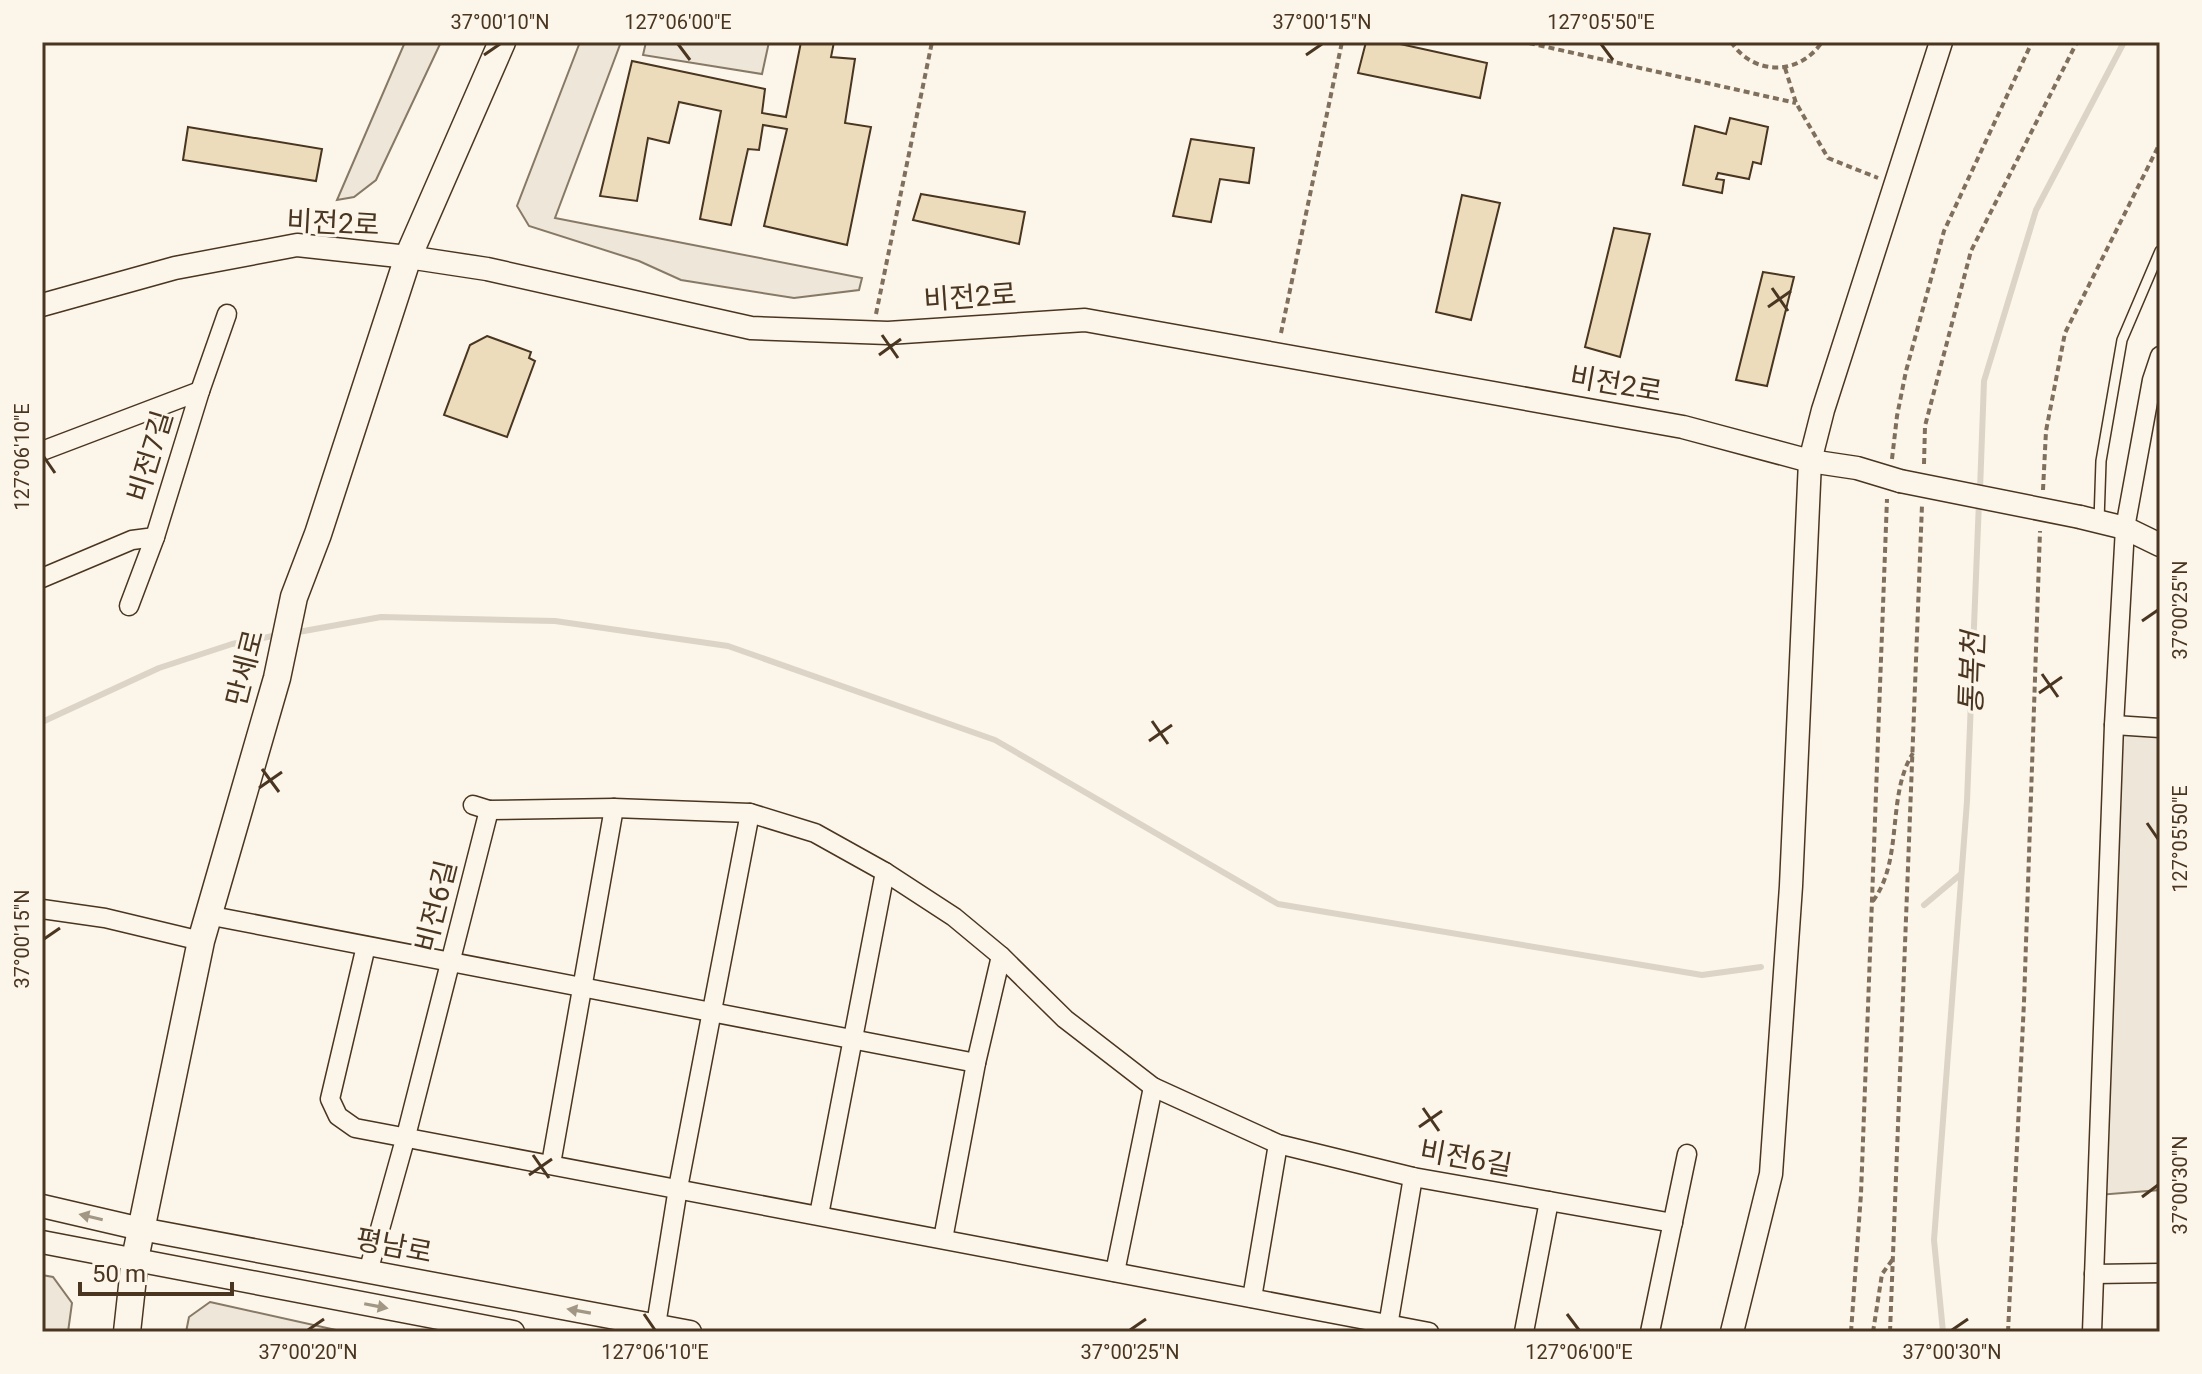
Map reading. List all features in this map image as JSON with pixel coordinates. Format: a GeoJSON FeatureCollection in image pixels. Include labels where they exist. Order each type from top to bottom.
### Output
{"type":"FeatureCollection","features":[{"type":"Feature","properties":{"kind":"main road","name":"만세로"},"geometry":{"type":"LineString","coordinates":[[127,1332],[135,1259],[201,941],[277,678],[294,597],[318,534],[408,257],[502,42]]}},
{"type":"Feature","properties":{"kind":"street"},"geometry":{"type":"LineString","coordinates":[[1732,1332],[1771,1174],[1791,886],[1810,461],[1823,410],[1941,42]]}},
{"type":"Feature","properties":{"kind":"street","name":"비전2로"},"geometry":{"type":"LineString","coordinates":[[42,305],[175,268],[297,245],[487,269],[751,328],[873,332],[1085,320],[1683,427],[1810,461],[1857,468],[1895,479],[2089,519]]}},
{"type":"Feature","properties":{"kind":"street"},"geometry":{"type":"LineString","coordinates":[[200,391],[227,314]]}},
{"type":"Feature","properties":{"kind":"street"},"geometry":{"type":"LineString","coordinates":[[2092,1332],[2114,725],[2125,528],[2160,356]]}},
{"type":"Feature","properties":{"kind":"street","name":"비전7길"},"geometry":{"type":"LineString","coordinates":[[42,451],[200,391]]}},
{"type":"Feature","properties":{"kind":"street","name":"비전7길"},"geometry":{"type":"LineString","coordinates":[[42,578],[132,540],[155,537],[200,391]]}},
{"type":"Feature","properties":{"kind":"street"},"geometry":{"type":"LineString","coordinates":[[2089,519],[2125,528],[2160,545]]}},
{"type":"Feature","properties":{"kind":"street"},"geometry":{"type":"LineString","coordinates":[[129,606],[155,537]]}},
{"type":"Feature","properties":{"kind":"street"},"geometry":{"type":"LineString","coordinates":[[2114,725],[2160,728]]}},
{"type":"Feature","properties":{"kind":"street","name":"비전6길"},"geometry":{"type":"LineString","coordinates":[[368,1272],[450,962],[481,808],[614,808],[750,813],[815,833],[885,872],[954,917],[1001,956],[1065,1019],[1153,1087],[1278,1144],[1413,1177],[1673,1223]]}},
{"type":"Feature","properties":{"kind":"street"},"geometry":{"type":"LineString","coordinates":[[551,1164],[614,808]]}},
{"type":"Feature","properties":{"kind":"street"},"geometry":{"type":"LineString","coordinates":[[656,1325],[678,1188],[750,813]]}},
{"type":"Feature","properties":{"kind":"street"},"geometry":{"type":"LineString","coordinates":[[819,1215],[885,872]]}},
{"type":"Feature","properties":{"kind":"street"},"geometry":{"type":"LineString","coordinates":[[42,910],[105,918],[201,941]]}},
{"type":"Feature","properties":{"kind":"street"},"geometry":{"type":"LineString","coordinates":[[207,915],[976,1063]]}},
{"type":"Feature","properties":{"kind":"street"},"geometry":{"type":"LineString","coordinates":[[366,946],[330,1099],[338,1116],[355,1128],[1252,1298],[1388,1328],[1429,1332]]}},
{"type":"Feature","properties":{"kind":"street"},"geometry":{"type":"LineString","coordinates":[[943,1239],[976,1063],[1001,956]]}},
{"type":"Feature","properties":{"kind":"street"},"geometry":{"type":"LineString","coordinates":[[1115,1272],[1153,1087]]}},
{"type":"Feature","properties":{"kind":"street"},"geometry":{"type":"LineString","coordinates":[[1252,1298],[1278,1144]]}},
{"type":"Feature","properties":{"kind":"street"},"geometry":{"type":"LineString","coordinates":[[1650,1332],[1687,1154]]}},
{"type":"Feature","properties":{"kind":"street"},"geometry":{"type":"LineString","coordinates":[[1388,1328],[1413,1177]]}},
{"type":"Feature","properties":{"kind":"street"},"geometry":{"type":"LineString","coordinates":[[1524,1332],[1549,1201]]}},
{"type":"Feature","properties":{"kind":"street","name":"평남로"},"geometry":{"type":"LineString","coordinates":[[42,1206],[141,1229],[690,1332]]}},
{"type":"Feature","properties":{"kind":"street"},"geometry":{"type":"LineString","coordinates":[[42,1242],[513,1332]]}},
{"type":"Feature","properties":{"kind":"street"},"geometry":{"type":"LineString","coordinates":[[2094,1274],[2160,1273]]}},
{"type":"Feature","properties":{"kind":"lane"},"geometry":{"type":"LineString","coordinates":[[2089,519],[2122,340],[2160,251]]}},
{"type":"Feature","properties":{"kind":"path"},"geometry":{"type":"LineString","coordinates":[[873,332],[932,42]]}},
{"type":"Feature","properties":{"kind":"path"},"geometry":{"type":"LineString","coordinates":[[1276,354],[1342,42]]}},
{"type":"Feature","properties":{"kind":"path"},"geometry":{"type":"LineString","coordinates":[[1731,42],[1752,63],[1768,68],[1785,68],[1801,63],[1822,42]]}},
{"type":"Feature","properties":{"kind":"path"},"geometry":{"type":"LineString","coordinates":[[1851,1332],[1861,1194],[1872,903],[1897,416],[1944,231],[2032,42]]}},
{"type":"Feature","properties":{"kind":"path"},"geometry":{"type":"LineString","coordinates":[[1924,473],[1925,426],[1971,251],[2077,42]]}},
{"type":"Feature","properties":{"kind":"path"},"geometry":{"type":"LineString","coordinates":[[1529,43],[1796,103]]}},
{"type":"Feature","properties":{"kind":"path"},"geometry":{"type":"LineString","coordinates":[[1785,68],[1796,103],[1828,158],[1895,185]]}},
{"type":"Feature","properties":{"kind":"path"},"geometry":{"type":"LineString","coordinates":[[2043,492],[2046,431],[2065,333],[2160,143]]}},
{"type":"Feature","properties":{"kind":"path"},"geometry":{"type":"LineString","coordinates":[[1890,1332],[1922,504]]}},
{"type":"Feature","properties":{"kind":"path"},"geometry":{"type":"LineString","coordinates":[[2008,1332],[2024,1002],[2041,522]]}},
{"type":"Feature","properties":{"kind":"path"},"geometry":{"type":"LineString","coordinates":[[1872,903],[1881,890],[1896,831],[1904,768],[1913,753]]}},
{"type":"Feature","properties":{"kind":"path"},"geometry":{"type":"LineString","coordinates":[[1873,1332],[1882,1274],[1895,1256]]}},
{"type":"Feature","properties":{"kind":"shaded area"},"geometry":{"type":"Polygon","coordinates":[[[405,42],[441,42],[376,180],[354,197],[337,200],[405,42]]]}},
{"type":"Feature","properties":{"kind":"shaded area"},"geometry":{"type":"Polygon","coordinates":[[[580,42],[621,42],[555,218],[862,278],[859,290],[794,298],[681,280],[639,261],[529,226],[517,206],[580,42]]]}},
{"type":"Feature","properties":{"kind":"shaded area"},"geometry":{"type":"Polygon","coordinates":[[[646,42],[769,42],[762,74],[643,55],[646,42]]]}},
{"type":"Feature","properties":{"kind":"shaded area"},"geometry":{"type":"Polygon","coordinates":[[[2115,725],[2160,728],[2160,1190],[2098,1195],[2115,725]]]}},
{"type":"Feature","properties":{"kind":"shaded area"},"geometry":{"type":"Polygon","coordinates":[[[42,1275],[53,1277],[72,1303],[68,1332],[42,1332],[42,1275]]]}},
{"type":"Feature","properties":{"kind":"shaded area"},"geometry":{"type":"Polygon","coordinates":[[[210,1302],[345,1332],[186,1332],[189,1317],[210,1302]]]}},
{"type":"Feature","properties":{"kind":"building"},"geometry":{"type":"Polygon","coordinates":[[[801,42],[834,42],[831,57],[855,59],[845,123],[871,127],[847,245],[764,226],[787,129],[763,125],[759,150],[748,149],[731,225],[700,219],[721,111],[679,102],[669,143],[648,138],[637,201],[600,196],[632,61],[765,89],[762,113],[786,117],[801,42]]]}},
{"type":"Feature","properties":{"kind":"building"},"geometry":{"type":"Polygon","coordinates":[[[1366,42],[1391,42],[1487,63],[1480,98],[1358,73],[1366,42]]]}},
{"type":"Feature","properties":{"kind":"building"},"geometry":{"type":"Polygon","coordinates":[[[1730,118],[1768,127],[1761,164],[1753,162],[1749,179],[1718,173],[1716,179],[1724,180],[1722,193],[1683,185],[1695,126],[1726,134],[1730,118]]]}},
{"type":"Feature","properties":{"kind":"building"},"geometry":{"type":"Polygon","coordinates":[[[188,127],[322,149],[316,181],[183,160],[188,127]]]}},
{"type":"Feature","properties":{"kind":"building"},"geometry":{"type":"Polygon","coordinates":[[[1191,139],[1254,148],[1249,183],[1220,179],[1211,222],[1173,216],[1191,139]]]}},
{"type":"Feature","properties":{"kind":"building"},"geometry":{"type":"Polygon","coordinates":[[[921,194],[1025,212],[1019,244],[913,220],[921,194]]]}},
{"type":"Feature","properties":{"kind":"building"},"geometry":{"type":"Polygon","coordinates":[[[1462,195],[1500,203],[1471,320],[1436,312],[1462,195]]]}},
{"type":"Feature","properties":{"kind":"building"},"geometry":{"type":"Polygon","coordinates":[[[1614,228],[1650,234],[1620,357],[1585,347],[1614,228]]]}},
{"type":"Feature","properties":{"kind":"building"},"geometry":{"type":"Polygon","coordinates":[[[1763,272],[1794,277],[1767,386],[1736,380],[1763,272]]]}},
{"type":"Feature","properties":{"kind":"building"},"geometry":{"type":"Polygon","coordinates":[[[487,336],[531,352],[529,358],[535,361],[507,437],[444,415],[470,345],[487,336]]]}},
{"type":"Feature","properties":{"kind":"waterway","name":"통복천"},"geometry":{"type":"LineString","coordinates":[[1980,490],[1984,381],[2036,210],[2124,42]]}},
{"type":"Feature","properties":{"kind":"waterway","name":"통복천"},"geometry":{"type":"LineString","coordinates":[[1943,1332],[1934,1240],[1967,801],[1979,501]]}},
{"type":"Feature","properties":{"kind":"waterway"},"geometry":{"type":"LineString","coordinates":[[293,633],[381,617],[555,621],[728,646],[995,740],[1278,904],[1702,975],[1761,967]]}},
{"type":"Feature","properties":{"kind":"waterway"},"geometry":{"type":"LineString","coordinates":[[42,722],[159,668],[232,644],[278,635]]}},
{"type":"Feature","properties":{"kind":"waterway"},"geometry":{"type":"LineString","coordinates":[[1924,905],[1961,874]]}}]}
